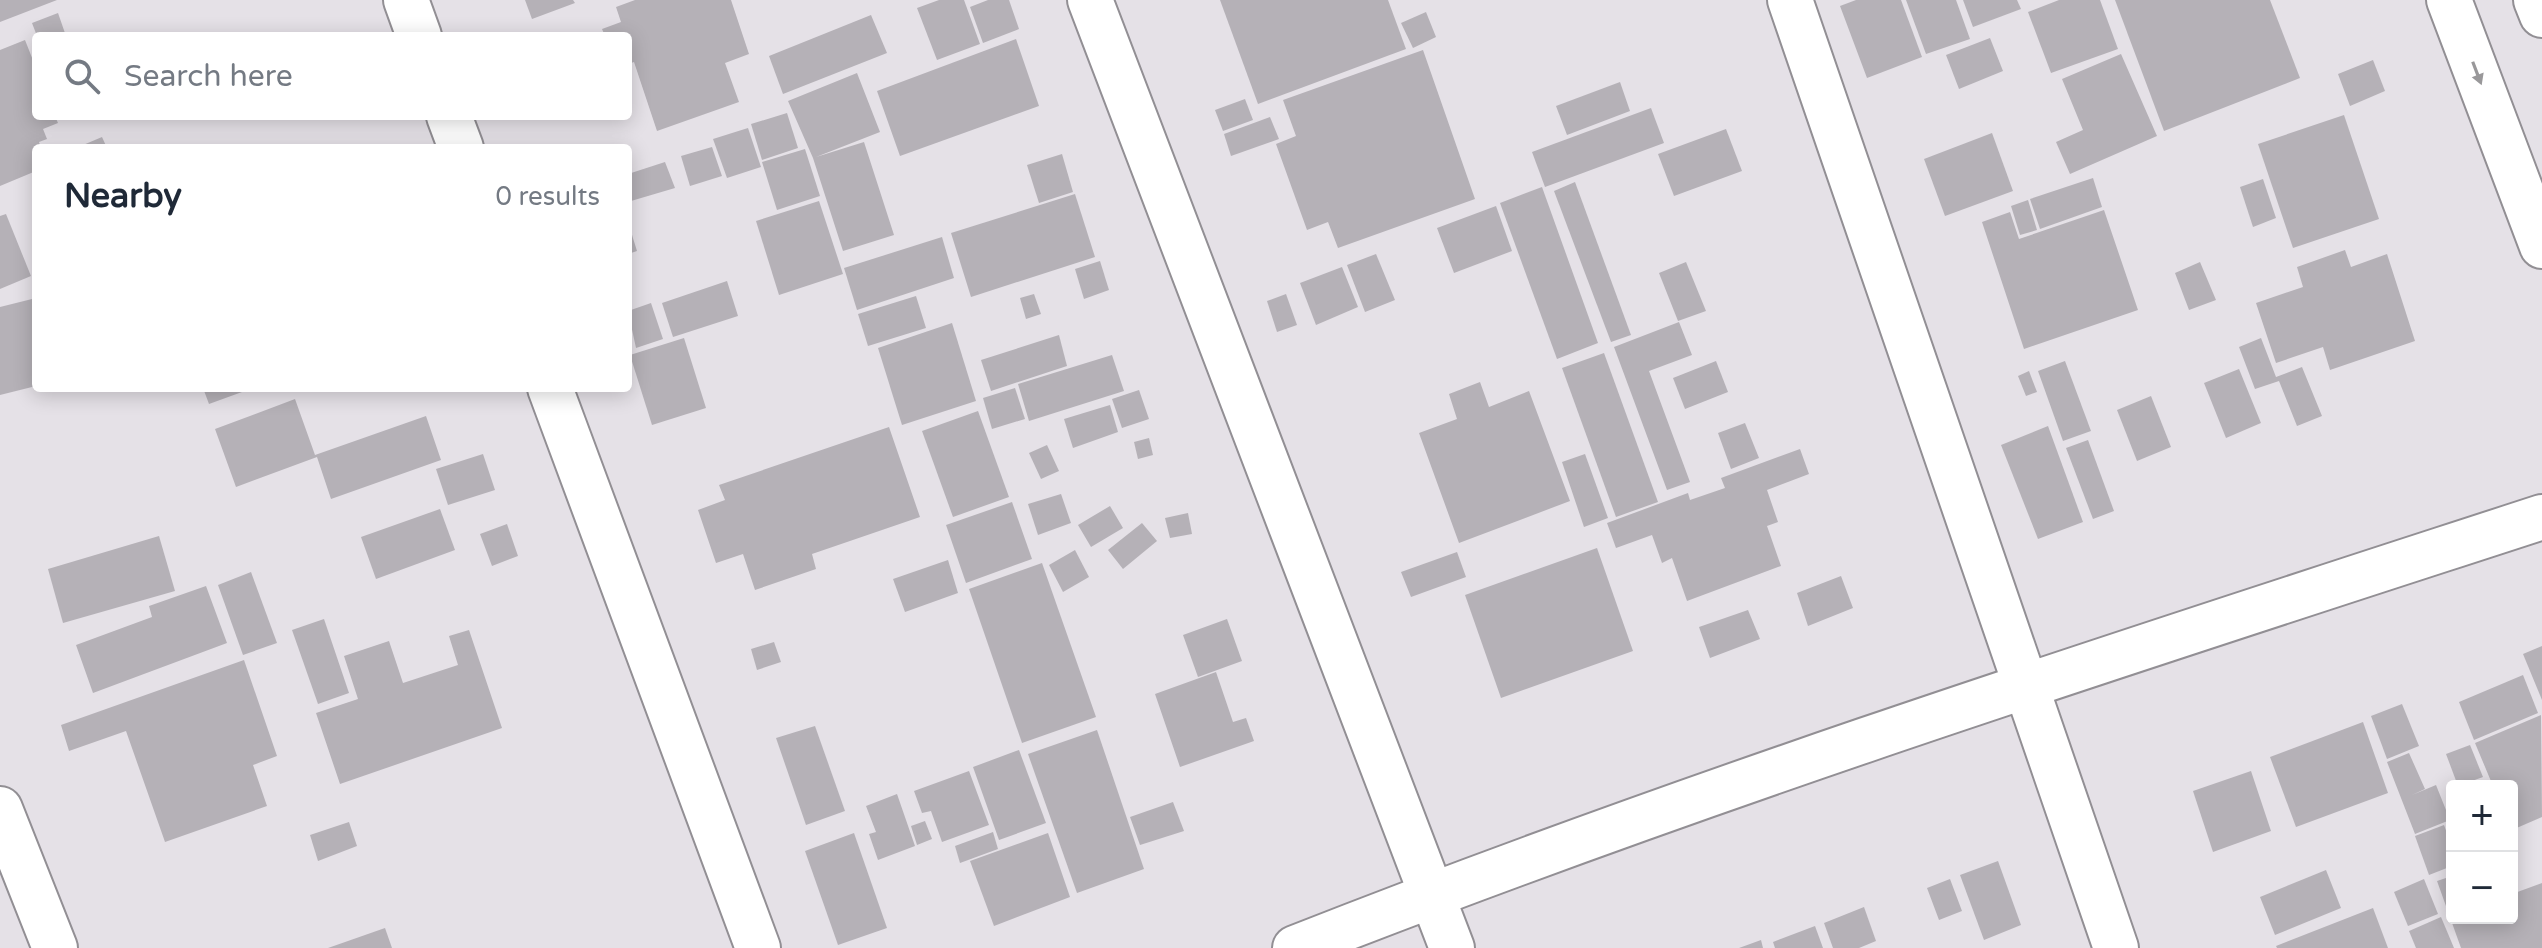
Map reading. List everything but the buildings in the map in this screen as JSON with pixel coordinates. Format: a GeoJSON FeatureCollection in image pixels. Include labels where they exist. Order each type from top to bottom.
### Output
{"type":"FeatureCollection","features":[{"type":"Feature","properties":{"kind":"street"},"geometry":{"type":"LineString","coordinates":[[406,0],[418,32]]}},
{"type":"Feature","properties":{"kind":"street"},"geometry":{"type":"LineString","coordinates":[[1090,0],[1452,948]]}},
{"type":"Feature","properties":{"kind":"street"},"geometry":{"type":"LineString","coordinates":[[1790,0],[2116,948]]}},
{"type":"Feature","properties":{"kind":"street"},"geometry":{"type":"LineString","coordinates":[[2449,0],[2542,246]]}},
{"type":"Feature","properties":{"kind":"street"},"geometry":{"type":"LineString","coordinates":[[2536,0],[2542,15]]}},
{"type":"Feature","properties":{"kind":"street"},"geometry":{"type":"LineString","coordinates":[[450,120],[460,144]]}},
{"type":"Feature","properties":{"kind":"street"},"geometry":{"type":"LineString","coordinates":[[551,392],[758,948]]}},
{"type":"Feature","properties":{"kind":"street"},"geometry":{"type":"LineString","coordinates":[[1295,948],[1432,894],[2024,686],[2542,517]]}},
{"type":"Feature","properties":{"kind":"street"},"geometry":{"type":"LineString","coordinates":[[0,809],[55,948]]}}]}
